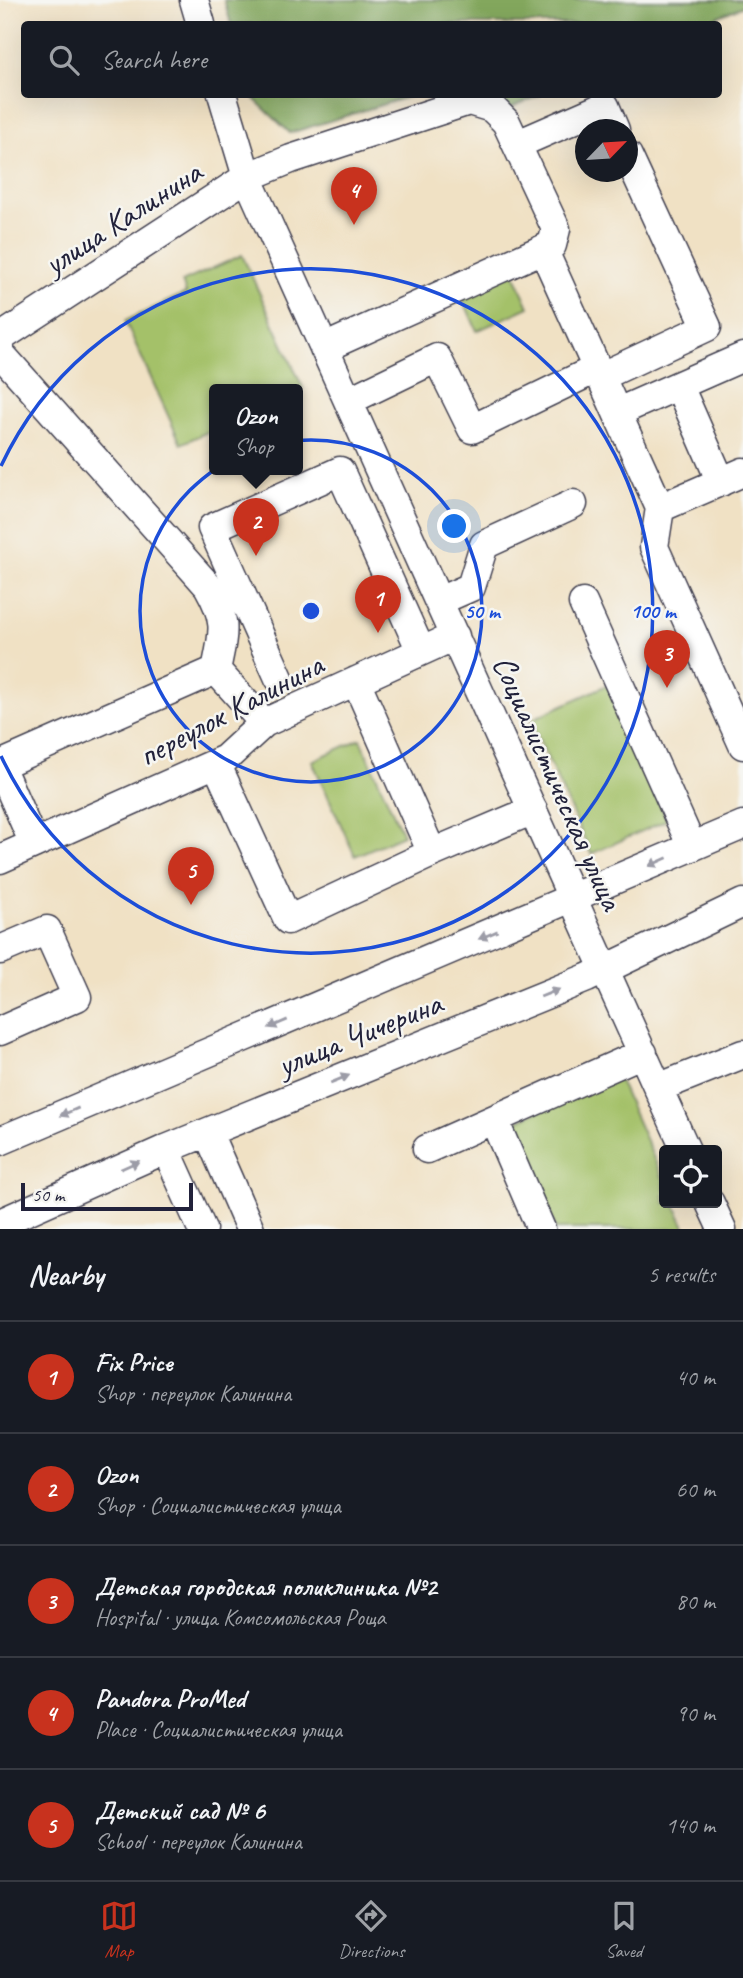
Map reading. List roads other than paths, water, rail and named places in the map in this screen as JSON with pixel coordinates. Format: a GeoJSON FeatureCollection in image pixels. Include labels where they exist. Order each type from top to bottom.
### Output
{"type":"FeatureCollection","features":[{"type":"Feature","properties":{"kind":"street"},"geometry":{"type":"LineString","coordinates":[[194,0],[200,21]]}},
{"type":"Feature","properties":{"kind":"street","name":"Социалистическая улица"},"geometry":{"type":"LineString","coordinates":[[223,98],[247,177],[685,1145]]}},
{"type":"Feature","properties":{"kind":"street","name":"улица Калинина"},"geometry":{"type":"LineString","coordinates":[[0,338],[247,177],[291,159],[469,101],[492,108],[506,122],[518,144],[556,229],[552,245],[543,249]]}},
{"type":"Feature","properties":{"kind":"street"},"geometry":{"type":"LineString","coordinates":[[518,144],[604,106],[610,119]]}},
{"type":"Feature","properties":{"kind":"street"},"geometry":{"type":"LineString","coordinates":[[348,401],[438,358],[472,429],[707,327],[638,178]]}},
{"type":"Feature","properties":{"kind":"street"},"geometry":{"type":"LineString","coordinates":[[324,348],[543,249],[660,508],[654,547],[737,715],[743,745]]}},
{"type":"Feature","properties":{"kind":"street"},"geometry":{"type":"LineString","coordinates":[[0,353],[10,381],[208,586],[221,608],[223,634],[216,670]]}},
{"type":"Feature","properties":{"kind":"street"},"geometry":{"type":"LineString","coordinates":[[618,412],[743,357]]}},
{"type":"Feature","properties":{"kind":"street"},"geometry":{"type":"LineString","coordinates":[[660,508],[732,477],[679,386]]}},
{"type":"Feature","properties":{"kind":"street"},"geometry":{"type":"LineString","coordinates":[[279,678],[212,528],[340,471],[421,651]]}},
{"type":"Feature","properties":{"kind":"street"},"geometry":{"type":"LineString","coordinates":[[439,601],[471,587],[484,545],[573,504]]}},
{"type":"Feature","properties":{"kind":"street"},"geometry":{"type":"LineString","coordinates":[[583,603],[692,847]]}},
{"type":"Feature","properties":{"kind":"street","name":"переулок Калинина"},"geometry":{"type":"LineString","coordinates":[[0,859],[225,759],[264,723],[455,636]]}},
{"type":"Feature","properties":{"kind":"street"},"geometry":{"type":"LineString","coordinates":[[216,670],[264,723]]}},
{"type":"Feature","properties":{"kind":"street"},"geometry":{"type":"LineString","coordinates":[[34,845],[0,766],[216,670]]}},
{"type":"Feature","properties":{"kind":"street"},"geometry":{"type":"LineString","coordinates":[[356,681],[432,853]]}},
{"type":"Feature","properties":{"kind":"street"},"geometry":{"type":"LineString","coordinates":[[216,763],[288,920],[432,853],[533,810]]}},
{"type":"Feature","properties":{"kind":"street","name":"улица Чичерина"},"geometry":{"type":"LineString","coordinates":[[0,1141],[743,825]]}},
{"type":"Feature","properties":{"kind":"street","name":"улица Чичерина"},"geometry":{"type":"LineString","coordinates":[[0,1223],[166,1149],[606,970],[743,903]]}},
{"type":"Feature","properties":{"kind":"street"},"geometry":{"type":"LineString","coordinates":[[0,950],[47,930],[77,997],[0,1031]]}},
{"type":"Feature","properties":{"kind":"street"},"geometry":{"type":"LineString","coordinates":[[427,1149],[643,1054]]}},
{"type":"Feature","properties":{"kind":"street"},"geometry":{"type":"LineString","coordinates":[[659,1088],[743,1054]]}},
{"type":"Feature","properties":{"kind":"street"},"geometry":{"type":"LineString","coordinates":[[494,1120],[541,1229]]}},
{"type":"Feature","properties":{"kind":"street"},"geometry":{"type":"LineString","coordinates":[[208,1133],[250,1229]]}},
{"type":"Feature","properties":{"kind":"street"},"geometry":{"type":"LineString","coordinates":[[166,1149],[202,1229]]}},
{"type":"Feature","properties":{"kind":"street"},"geometry":{"type":"LineString","coordinates":[[712,1208],[722,1229]]}},
{"type":"Feature","properties":{"kind":"place","name":"Pandora ProMed"},"geometry":{"type":"Point","coordinates":[354,225]}},
{"type":"Feature","properties":{"kind":"place","name":"Ozon"},"geometry":{"type":"Point","coordinates":[256,556]}},
{"type":"Feature","properties":{"kind":"place","name":"Fix Price"},"geometry":{"type":"Point","coordinates":[378,633]}},
{"type":"Feature","properties":{"kind":"place","name":"Детская городская поликлиника №2"},"geometry":{"type":"Point","coordinates":[667,688]}},
{"type":"Feature","properties":{"kind":"place","name":"Детский сад № 6"},"geometry":{"type":"Point","coordinates":[191,905]}}]}
